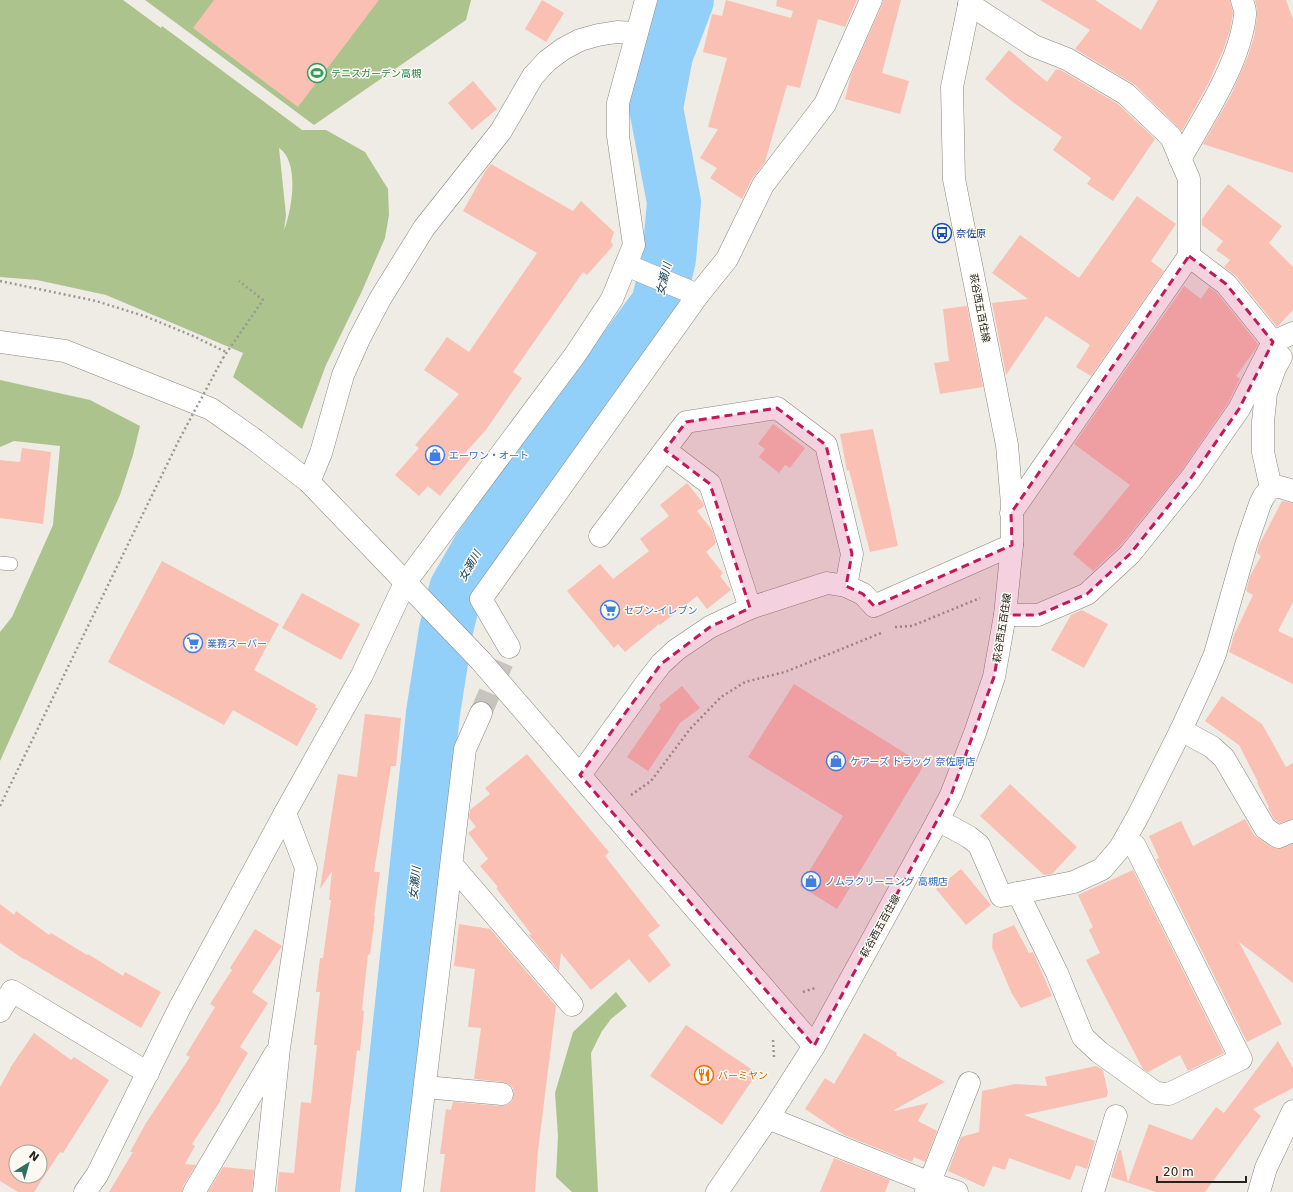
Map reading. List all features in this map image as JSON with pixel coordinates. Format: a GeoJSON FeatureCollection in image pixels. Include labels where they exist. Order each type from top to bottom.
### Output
{"type":"FeatureCollection","features":[{"type":"Feature","properties":{"kind":"street"},"geometry":{"type":"LineString","coordinates":[[85,1192],[97,1175],[180,1009],[285,813],[362,675],[405,583],[575,355],[612,299],[634,245],[618,136],[618,103],[646,0]]}},
{"type":"Feature","properties":{"kind":"street"},"geometry":{"type":"LineString","coordinates":[[509,647],[481,599],[698,295],[727,259],[763,185],[825,104],[870,0]]}},
{"type":"Feature","properties":{"kind":"street"},"geometry":{"type":"LineString","coordinates":[[1180,158],[1219,91],[1239,45],[1245,14],[1242,0]]}},
{"type":"Feature","properties":{"kind":"street"},"geometry":{"type":"LineString","coordinates":[[970,2],[1034,46],[1068,59],[1126,94],[1171,137],[1189,179],[1189,256],[1011,513]]}},
{"type":"Feature","properties":{"kind":"street","name":"萩谷西五百住線"},"geometry":{"type":"LineString","coordinates":[[717,1192],[768,1118],[814,1046],[938,820],[951,795],[975,733],[994,677],[1005,615],[1012,545],[1011,513],[1008,445],[954,179],[952,87],[970,2]]}},
{"type":"Feature","properties":{"kind":"street"},"geometry":{"type":"LineString","coordinates":[[309,482],[321,453],[343,375],[359,339],[380,299],[424,228],[501,131],[533,76],[547,61],[563,49],[580,40],[598,34],[617,32],[636,33]]}},
{"type":"Feature","properties":{"kind":"street"},"geometry":{"type":"LineString","coordinates":[[1189,256],[1226,284],[1283,341],[1287,347],[1275,368],[1266,393],[1263,452],[1271,488]]}},
{"type":"Feature","properties":{"kind":"street"},"geometry":{"type":"LineString","coordinates":[[626,265],[698,295]]}},
{"type":"Feature","properties":{"kind":"street"},"geometry":{"type":"LineString","coordinates":[[1005,615],[1038,615],[1087,594],[1130,554],[1191,478],[1239,410],[1283,341],[1293,333]]}},
{"type":"Feature","properties":{"kind":"street"},"geometry":{"type":"LineString","coordinates":[[0,342],[65,352],[211,409],[309,482],[480,661],[814,1046]]}},
{"type":"Feature","properties":{"kind":"street"},"geometry":{"type":"LineString","coordinates":[[600,536],[686,422],[777,408],[826,445],[852,554],[846,586]]}},
{"type":"Feature","properties":{"kind":"street"},"geometry":{"type":"LineString","coordinates":[[665,450],[710,484],[750,608]]}},
{"type":"Feature","properties":{"kind":"street"},"geometry":{"type":"LineString","coordinates":[[938,820],[969,837],[979,845],[1001,896],[1074,882],[1102,869],[1120,848],[1126,838],[1182,730],[1215,654],[1246,545],[1264,496],[1271,488],[1280,487],[1293,491]]}},
{"type":"Feature","properties":{"kind":"street"},"geometry":{"type":"LineString","coordinates":[[580,775],[647,682],[662,664],[676,650],[710,627],[750,608],[827,583],[846,586],[862,594],[874,606],[1012,545]]}},
{"type":"Feature","properties":{"kind":"street"},"geometry":{"type":"LineString","coordinates":[[412,1192],[465,749],[481,713]]}},
{"type":"Feature","properties":{"kind":"street"},"geometry":{"type":"LineString","coordinates":[[1182,730],[1212,747],[1224,758],[1265,828],[1278,837],[1293,831]]}},
{"type":"Feature","properties":{"kind":"street"},"geometry":{"type":"LineString","coordinates":[[264,1192],[279,1048],[306,868],[285,813]]}},
{"type":"Feature","properties":{"kind":"street"},"geometry":{"type":"LineString","coordinates":[[1018,893],[1057,973],[1083,1036],[1099,1052],[1156,1093],[1169,1094],[1241,1059],[1135,846],[1126,838]]}},
{"type":"Feature","properties":{"kind":"street"},"geometry":{"type":"LineString","coordinates":[[452,865],[572,1005]]}},
{"type":"Feature","properties":{"kind":"street"},"geometry":{"type":"LineString","coordinates":[[0,1011],[6,987],[148,1073]]}},
{"type":"Feature","properties":{"kind":"street"},"geometry":{"type":"LineString","coordinates":[[194,1192],[279,1048]]}},
{"type":"Feature","properties":{"kind":"street"},"geometry":{"type":"LineString","coordinates":[[928,1187],[969,1083]]}},
{"type":"Feature","properties":{"kind":"street"},"geometry":{"type":"LineString","coordinates":[[425,1087],[502,1094]]}},
{"type":"Feature","properties":{"kind":"street"},"geometry":{"type":"LineString","coordinates":[[1259,1192],[1266,1168],[1293,1111]]}},
{"type":"Feature","properties":{"kind":"street"},"geometry":{"type":"LineString","coordinates":[[1093,1192],[1116,1116]]}},
{"type":"Feature","properties":{"kind":"street"},"geometry":{"type":"LineString","coordinates":[[768,1118],[928,1187],[957,1192]]}},
{"type":"Feature","properties":{"kind":"path"},"geometry":{"type":"LineString","coordinates":[[0,281],[96,301],[146,317],[193,336],[226,352]]}},
{"type":"Feature","properties":{"kind":"path"},"geometry":{"type":"LineString","coordinates":[[0,806],[180,438],[226,352],[263,300],[239,281]]}},
{"type":"Feature","properties":{"kind":"path"},"geometry":{"type":"LineString","coordinates":[[628,798],[651,781],[690,729],[720,697],[745,682],[785,672],[895,627],[912,626],[1008,586]]}},
{"type":"Feature","properties":{"kind":"path"},"geometry":{"type":"LineString","coordinates":[[797,994],[816,988]]}},
{"type":"Feature","properties":{"kind":"highlighted area"},"geometry":{"type":"Polygon","coordinates":[[[1189,256],[1226,284],[1273,342],[1239,409],[1191,478],[1130,554],[1087,594],[1038,615],[1005,615],[994,677],[951,795],[814,1046],[580,775],[661,664],[710,627],[750,608],[710,484],[665,450],[686,422],[777,408],[826,445],[852,554],[846,586],[863,594],[874,606],[1012,545],[1011,513],[1189,256]]]}},
{"type":"Feature","properties":{"kind":"green space"},"geometry":{"type":"Polygon","coordinates":[[[0,0],[123,0],[161,28],[162,26],[302,130],[326,130],[365,152],[388,189],[389,215],[385,238],[362,291],[326,365],[302,429],[233,377],[243,353],[106,295],[37,280],[0,277],[0,0]],[[279,148],[286,215],[284,230],[290,211],[292,187],[290,164],[286,155],[279,148]]]}},
{"type":"Feature","properties":{"kind":"green space","name":"テニスガーデン高槻"},"geometry":{"type":"Polygon","coordinates":[[[145,0],[471,0],[466,20],[314,125],[145,0]]]}},
{"type":"Feature","properties":{"kind":"green space"},"geometry":{"type":"Polygon","coordinates":[[[0,380],[90,400],[140,426],[133,455],[120,495],[0,761],[0,632],[12,617],[53,525],[60,446],[14,441],[0,447],[0,380]]]}},
{"type":"Feature","properties":{"kind":"green space"},"geometry":{"type":"Polygon","coordinates":[[[616,992],[627,1006],[611,1019],[602,1031],[591,1053],[598,1192],[572,1192],[556,1177],[558,1136],[555,1093],[573,1032],[616,992]]]}},
{"type":"Feature","properties":{"kind":"building"},"geometry":{"type":"Polygon","coordinates":[[[214,0],[379,0],[298,107],[193,28],[214,0]]]}},
{"type":"Feature","properties":{"kind":"building"},"geometry":{"type":"Polygon","coordinates":[[[542,0],[564,13],[546,42],[525,29],[542,0]]]}},
{"type":"Feature","properties":{"kind":"building"},"geometry":{"type":"Polygon","coordinates":[[[726,0],[791,18],[793,11],[776,6],[777,0],[857,0],[845,27],[818,19],[800,88],[787,85],[765,162],[752,179],[742,199],[710,178],[717,168],[700,158],[718,129],[708,127],[727,58],[703,52],[712,14],[722,16],[726,0]]]}},
{"type":"Feature","properties":{"kind":"building"},"geometry":{"type":"Polygon","coordinates":[[[883,0],[901,0],[882,73],[909,81],[900,114],[845,99],[851,75],[883,0]]]}},
{"type":"Feature","properties":{"kind":"building"},"geometry":{"type":"Polygon","coordinates":[[[1040,0],[1095,0],[1141,30],[1158,0],[1230,0],[1233,13],[1230,30],[1224,48],[1208,84],[1182,131],[1135,85],[1075,49],[1090,30],[1040,0]]]}},
{"type":"Feature","properties":{"kind":"building"},"geometry":{"type":"Polygon","coordinates":[[[1255,0],[1286,0],[1293,19],[1293,173],[1203,144],[1231,95],[1248,56],[1254,37],[1257,16],[1255,0]]]}},
{"type":"Feature","properties":{"kind":"building"},"geometry":{"type":"Polygon","coordinates":[[[1009,50],[1047,82],[1056,69],[1059,69],[1118,104],[1155,139],[1113,201],[1087,184],[1091,178],[1053,150],[1062,137],[1014,103],[985,79],[1009,50]]]}},
{"type":"Feature","properties":{"kind":"building"},"geometry":{"type":"Polygon","coordinates":[[[473,81],[497,109],[472,130],[448,103],[473,81]]]}},
{"type":"Feature","properties":{"kind":"building"},"geometry":{"type":"Polygon","coordinates":[[[491,164],[573,211],[581,201],[614,232],[611,241],[613,246],[587,275],[583,272],[513,372],[522,378],[485,431],[465,453],[471,458],[440,496],[428,486],[419,496],[395,475],[419,448],[415,445],[459,394],[424,370],[447,337],[469,352],[537,253],[463,211],[486,170],[491,164]]]}},
{"type":"Feature","properties":{"kind":"building"},"geometry":{"type":"Polygon","coordinates":[[[1228,184],[1282,226],[1269,243],[1293,267],[1293,310],[1277,327],[1236,276],[1224,267],[1230,260],[1216,250],[1223,241],[1202,225],[1202,219],[1228,184]]]}},
{"type":"Feature","properties":{"kind":"building"},"geometry":{"type":"Polygon","coordinates":[[[1137,196],[1176,224],[1151,261],[1164,271],[1091,376],[1076,367],[1090,345],[1046,316],[1006,375],[992,303],[1028,299],[992,273],[1020,235],[1079,278],[1137,196]]]}},
{"type":"Feature","properties":{"kind":"building"},"geometry":{"type":"Polygon","coordinates":[[[1184,286],[1201,299],[1209,287],[1217,293],[1258,344],[1236,376],[1240,379],[1228,403],[1181,471],[1121,545],[1093,571],[1073,554],[1130,485],[1074,444],[1184,286]]]}},
{"type":"Feature","properties":{"kind":"building"},"geometry":{"type":"Polygon","coordinates":[[[967,306],[983,387],[940,394],[934,363],[949,361],[943,309],[967,306]]]}},
{"type":"Feature","properties":{"kind":"building"},"geometry":{"type":"Polygon","coordinates":[[[773,424],[805,448],[790,468],[785,465],[779,473],[759,457],[765,449],[758,444],[773,424]]]}},
{"type":"Feature","properties":{"kind":"building"},"geometry":{"type":"Polygon","coordinates":[[[873,429],[898,546],[870,552],[849,470],[847,471],[840,434],[873,429]]]}},
{"type":"Feature","properties":{"kind":"building"},"geometry":{"type":"Polygon","coordinates":[[[22,448],[51,452],[43,524],[0,518],[0,460],[20,462],[22,448]]]}},
{"type":"Feature","properties":{"kind":"building"},"geometry":{"type":"Polygon","coordinates":[[[687,483],[703,503],[704,506],[697,511],[712,530],[716,543],[706,552],[723,573],[720,576],[731,590],[707,609],[697,596],[660,625],[659,624],[625,652],[618,644],[614,648],[567,591],[600,564],[613,579],[649,551],[640,539],[669,516],[660,505],[687,483]]]}},
{"type":"Feature","properties":{"kind":"building"},"geometry":{"type":"Polygon","coordinates":[[[1282,501],[1293,503],[1293,602],[1278,631],[1293,638],[1293,684],[1229,652],[1234,635],[1253,595],[1246,591],[1250,576],[1261,556],[1257,553],[1259,545],[1282,501]]]}},
{"type":"Feature","properties":{"kind":"building","name":"業務スーパー"},"geometry":{"type":"Polygon","coordinates":[[[162,561],[279,624],[254,670],[316,705],[315,708],[318,708],[297,746],[233,710],[224,725],[108,662],[162,561]]]}},
{"type":"Feature","properties":{"kind":"building"},"geometry":{"type":"Polygon","coordinates":[[[302,593],[360,624],[341,660],[282,628],[302,593]]]}},
{"type":"Feature","properties":{"kind":"building"},"geometry":{"type":"Polygon","coordinates":[[[1082,610],[1108,624],[1084,668],[1051,650],[1071,615],[1082,610]]]}},
{"type":"Feature","properties":{"kind":"building","name":"ケアーズ ドラッグ 奈佐原店"},"geometry":{"type":"Polygon","coordinates":[[[794,684],[924,765],[837,909],[800,886],[843,816],[748,757],[794,684]]]}},
{"type":"Feature","properties":{"kind":"building"},"geometry":{"type":"Polygon","coordinates":[[[682,686],[700,708],[680,723],[648,771],[627,757],[661,708],[659,705],[682,686]]]}},
{"type":"Feature","properties":{"kind":"building"},"geometry":{"type":"Polygon","coordinates":[[[1222,696],[1262,724],[1286,767],[1293,763],[1293,819],[1280,823],[1274,819],[1258,782],[1239,745],[1205,721],[1222,696]]]}},
{"type":"Feature","properties":{"kind":"building"},"geometry":{"type":"Polygon","coordinates":[[[365,714],[401,718],[396,766],[391,766],[374,872],[380,872],[370,955],[368,954],[362,1010],[364,1011],[360,1051],[357,1050],[340,1192],[277,1192],[279,1172],[294,1173],[301,1102],[311,1103],[317,1045],[314,1045],[320,992],[316,992],[320,958],[323,958],[331,900],[329,900],[332,871],[320,889],[338,774],[357,777],[365,714]]]}},
{"type":"Feature","properties":{"kind":"building"},"geometry":{"type":"Polygon","coordinates":[[[527,754],[609,852],[605,856],[660,926],[648,935],[671,965],[649,983],[629,959],[591,990],[561,953],[559,971],[528,934],[532,935],[496,888],[498,887],[480,866],[488,859],[468,833],[476,827],[469,818],[470,810],[490,794],[485,788],[527,754]]]}},
{"type":"Feature","properties":{"kind":"building"},"geometry":{"type":"Polygon","coordinates":[[[1010,784],[1077,847],[1052,874],[1044,875],[980,816],[1010,784]]]}},
{"type":"Feature","properties":{"kind":"building"},"geometry":{"type":"Polygon","coordinates":[[[1245,819],[1254,835],[1271,847],[1277,849],[1293,844],[1293,983],[1239,942],[1282,1024],[1247,1042],[1156,859],[1159,858],[1149,836],[1181,821],[1193,846],[1245,819]]]}},
{"type":"Feature","properties":{"kind":"building"},"geometry":{"type":"Polygon","coordinates":[[[961,869],[991,905],[966,925],[936,889],[961,869]]]}},
{"type":"Feature","properties":{"kind":"building"},"geometry":{"type":"Polygon","coordinates":[[[1133,870],[1224,1053],[1188,1071],[1180,1055],[1148,1072],[1143,1069],[1086,960],[1100,953],[1089,930],[1093,927],[1078,895],[1133,870]]]}},
{"type":"Feature","properties":{"kind":"building"},"geometry":{"type":"Polygon","coordinates":[[[0,904],[14,915],[16,911],[49,935],[51,933],[123,976],[125,972],[161,992],[141,1028],[25,960],[0,943],[0,904]]]}},
{"type":"Feature","properties":{"kind":"building"},"geometry":{"type":"Polygon","coordinates":[[[459,924],[490,929],[556,1006],[538,1151],[535,1192],[440,1192],[445,1154],[440,1154],[446,1109],[451,1110],[453,1102],[501,1106],[507,1105],[512,1101],[514,1095],[513,1088],[509,1084],[474,1079],[481,1028],[468,1027],[475,969],[454,966],[459,924]]]}},
{"type":"Feature","properties":{"kind":"building"},"geometry":{"type":"Polygon","coordinates":[[[1014,925],[1029,953],[1033,952],[1052,996],[1021,1008],[1012,994],[992,947],[993,934],[1014,925]]]}},
{"type":"Feature","properties":{"kind":"building"},"geometry":{"type":"Polygon","coordinates":[[[255,929],[282,946],[252,992],[268,1003],[240,1047],[248,1053],[221,1100],[192,1144],[195,1146],[185,1164],[196,1165],[183,1186],[182,1192],[109,1192],[133,1152],[130,1152],[146,1123],[190,1057],[186,1055],[215,1007],[210,1004],[232,970],[230,968],[255,929]]]}},
{"type":"Feature","properties":{"kind":"building","name":"バーミヤン"},"geometry":{"type":"Polygon","coordinates":[[[686,1025],[757,1073],[722,1125],[650,1076],[686,1025]]]}},
{"type":"Feature","properties":{"kind":"building"},"geometry":{"type":"Polygon","coordinates":[[[34,1033],[71,1060],[74,1057],[109,1080],[63,1153],[60,1152],[48,1170],[48,1144],[8,1144],[8,1184],[39,1184],[34,1192],[18,1192],[0,1181],[0,1087],[34,1033]]]}},
{"type":"Feature","properties":{"kind":"building"},"geometry":{"type":"Polygon","coordinates":[[[864,1033],[897,1053],[896,1055],[945,1082],[894,1110],[928,1103],[918,1121],[937,1131],[925,1162],[914,1157],[912,1162],[844,1135],[805,1109],[825,1078],[834,1084],[864,1033]]]}},
{"type":"Feature","properties":{"kind":"building"},"geometry":{"type":"Polygon","coordinates":[[[1278,1041],[1293,1068],[1293,1088],[1253,1109],[1261,1116],[1205,1192],[1156,1192],[1111,1177],[1119,1150],[1121,1150],[1128,1182],[1149,1124],[1192,1140],[1216,1107],[1224,1113],[1278,1041]]]}},
{"type":"Feature","properties":{"kind":"building"},"geometry":{"type":"Polygon","coordinates":[[[1096,1066],[1103,1070],[1108,1093],[1107,1097],[1024,1115],[1095,1141],[1087,1169],[1076,1165],[1070,1180],[1009,1158],[1005,1170],[993,1166],[984,1187],[948,1171],[961,1137],[979,1132],[982,1091],[1015,1084],[1047,1086],[1045,1077],[1096,1066]]]}},
{"type":"Feature","properties":{"kind":"building"},"geometry":{"type":"Polygon","coordinates":[[[834,1158],[890,1180],[885,1192],[820,1192],[834,1158]]]}},
{"type":"Feature","properties":{"kind":"building"},"geometry":{"type":"Polygon","coordinates":[[[223,1167],[254,1170],[252,1192],[208,1192],[223,1167]]]}},
{"type":"Feature","properties":{"kind":"waterway","name":"女瀬川"},"geometry":{"type":"LineString","coordinates":[[382,1192],[433,713],[446,630],[456,589],[479,549],[658,304],[669,259],[674,202],[656,108],[666,55],[687,0]]}},
{"type":"Feature","properties":{"kind":"tunnel"},"geometry":{"type":"LineString","coordinates":[[481,713],[509,647]]}},
{"type":"Feature","properties":{"kind":"place","name":"テニスガーデン高槻"},"geometry":{"type":"Point","coordinates":[317,73]}},
{"type":"Feature","properties":{"kind":"place","name":"奈佐原"},"geometry":{"type":"Point","coordinates":[942,233]}},
{"type":"Feature","properties":{"kind":"place","name":"エーワン・オート"},"geometry":{"type":"Point","coordinates":[435,455]}},
{"type":"Feature","properties":{"kind":"place","name":"セブン-イレブン"},"geometry":{"type":"Point","coordinates":[610,610]}},
{"type":"Feature","properties":{"kind":"place","name":"業務スーパー"},"geometry":{"type":"Point","coordinates":[193,643]}},
{"type":"Feature","properties":{"kind":"place","name":"ケアーズ ドラッグ 奈佐原店"},"geometry":{"type":"Point","coordinates":[836,761]}},
{"type":"Feature","properties":{"kind":"place","name":"ノムラクリーニング 高槻店"},"geometry":{"type":"Point","coordinates":[811,881]}},
{"type":"Feature","properties":{"kind":"place","name":"バーミヤン"},"geometry":{"type":"Point","coordinates":[704,1075]}}]}
